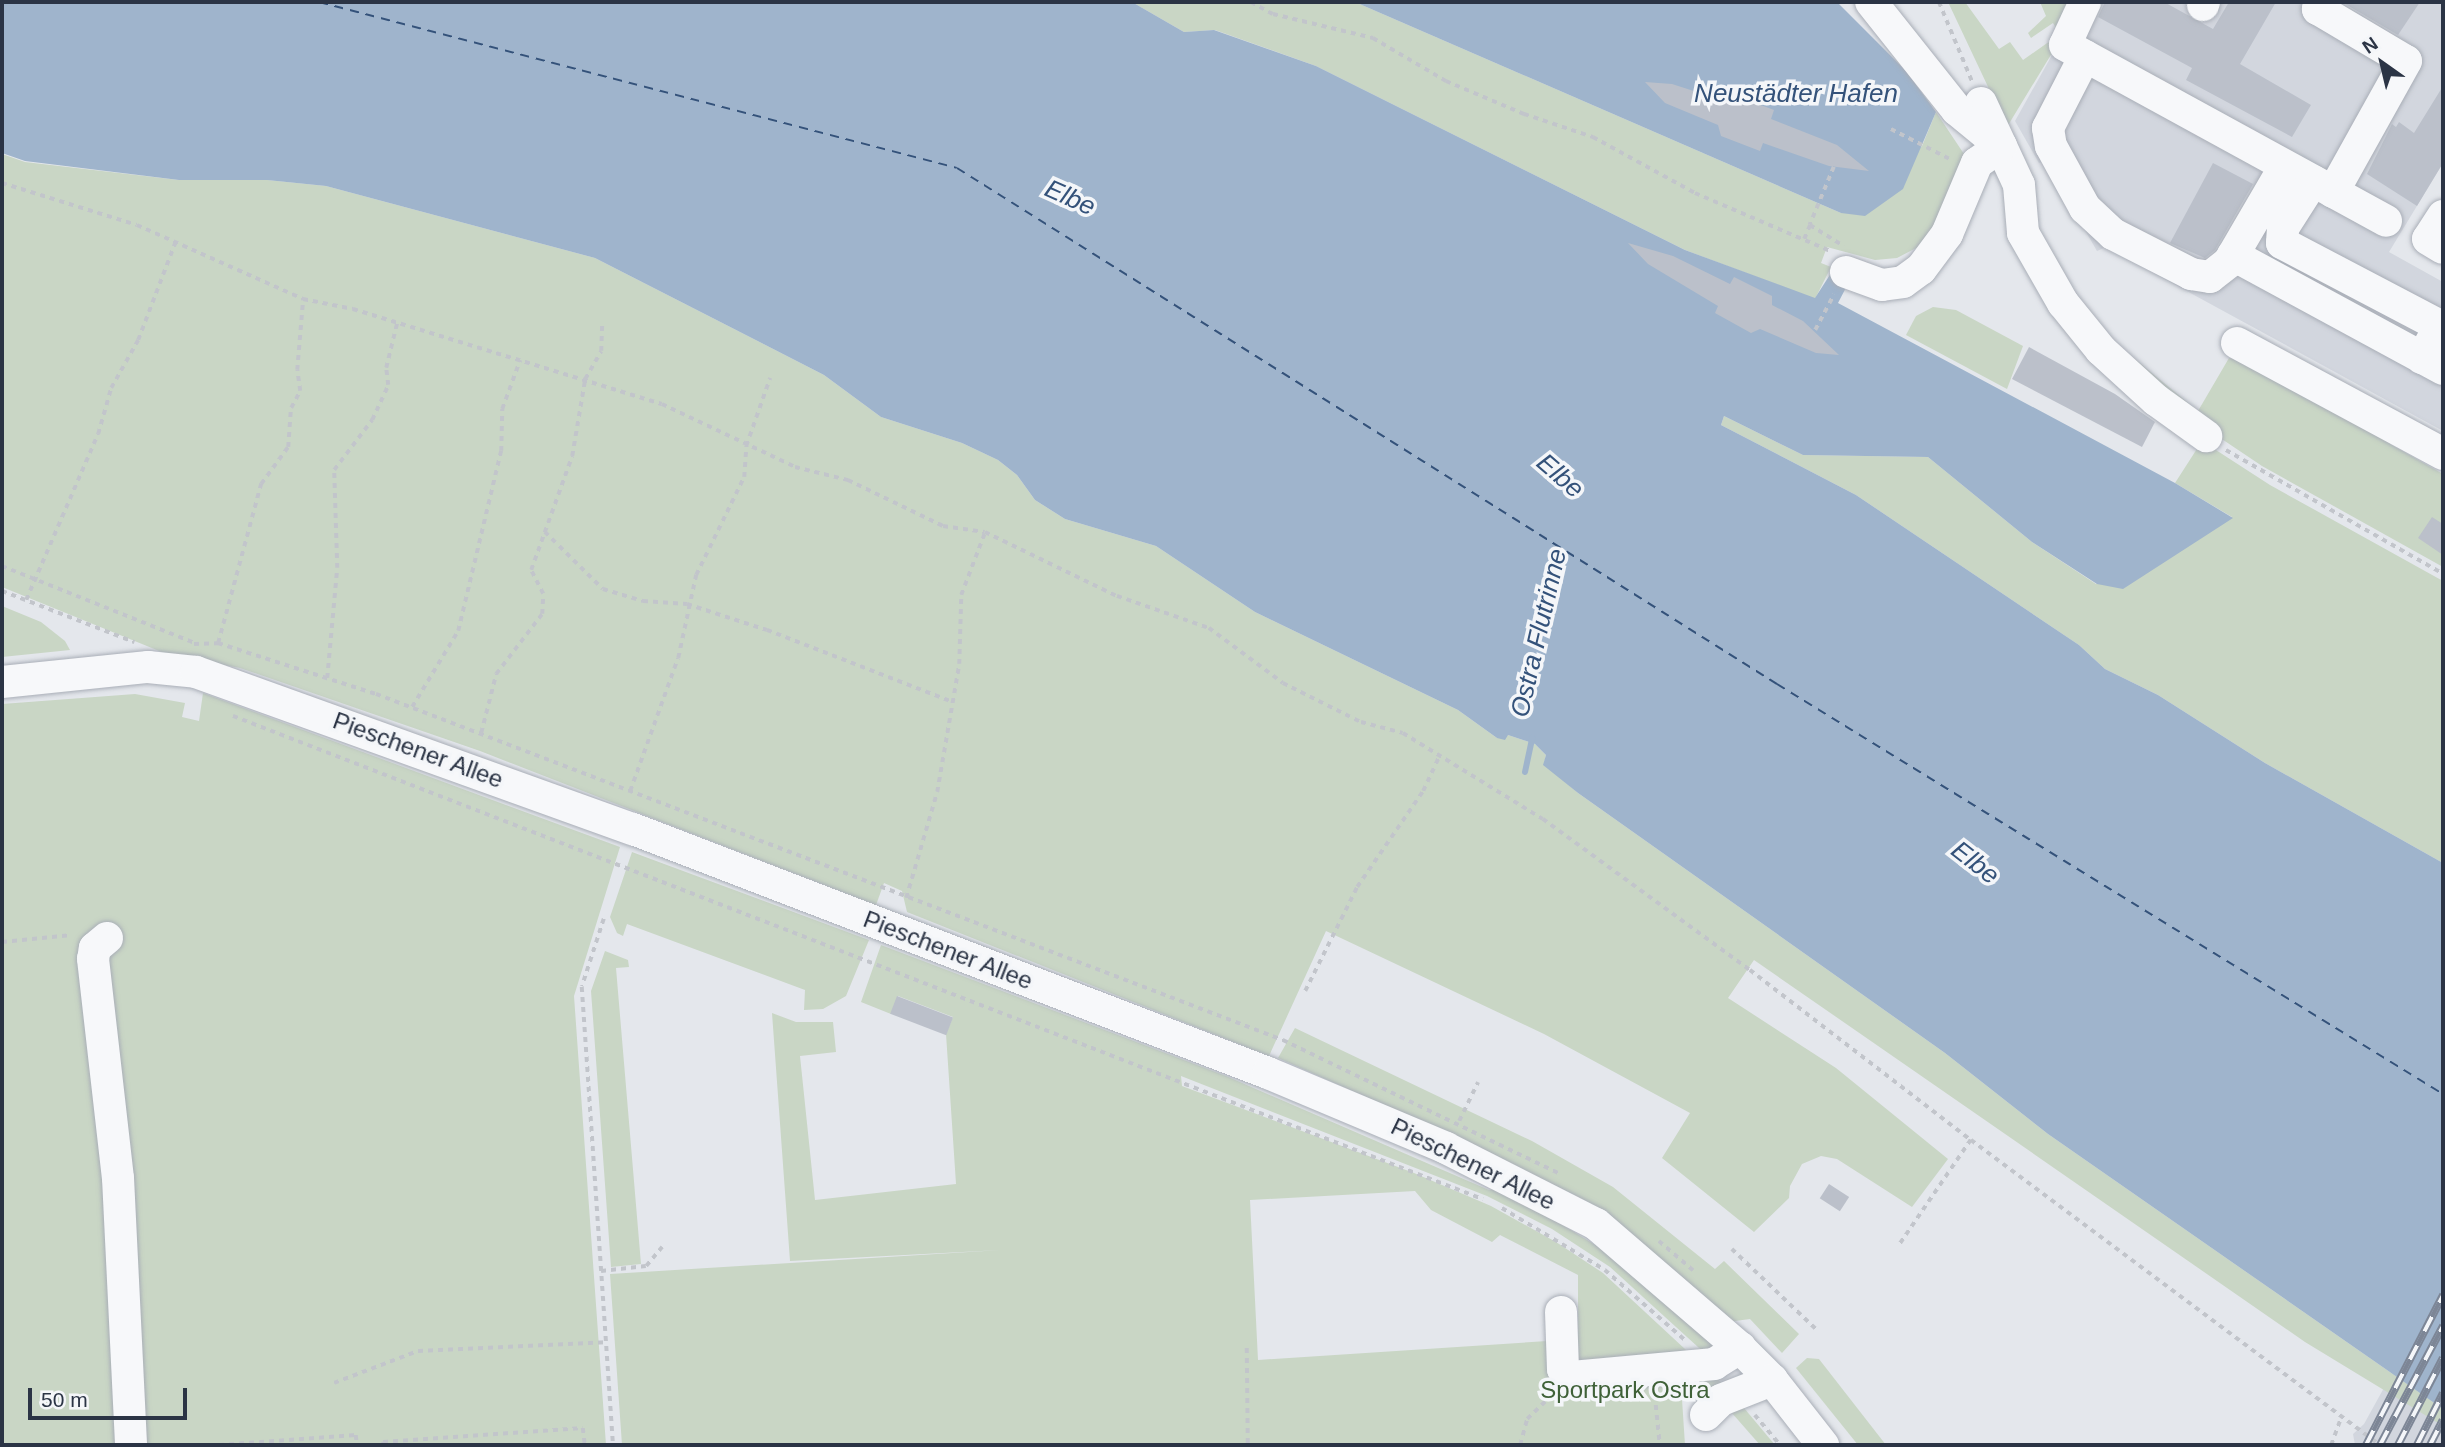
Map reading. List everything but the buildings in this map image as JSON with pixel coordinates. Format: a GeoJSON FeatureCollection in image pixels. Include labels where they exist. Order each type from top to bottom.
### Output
{"type":"FeatureCollection","features":[{"type":"Feature","properties":{"kind":"street"},"geometry":{"type":"LineString","coordinates":[[1871,2],[1957,110],[2001,146]]}},
{"type":"Feature","properties":{"kind":"street"},"geometry":{"type":"LineString","coordinates":[[2085,2],[2065,45],[2386,221]]}},
{"type":"Feature","properties":{"kind":"street"},"geometry":{"type":"LineString","coordinates":[[2233,255],[2433,364],[2440,326],[2282,243],[2283,228],[2323,187],[2406,61],[2318,9],[2321,2]]}},
{"type":"Feature","properties":{"kind":"street"},"geometry":{"type":"LineString","coordinates":[[2085,56],[2048,128],[2051,146],[2085,208],[2113,234],[2202,278],[2219,272],[2233,255],[2284,166]]}},
{"type":"Feature","properties":{"kind":"street"},"geometry":{"type":"LineString","coordinates":[[1981,103],[2019,185],[2023,233],[2063,303],[2101,350],[2156,400],[2206,436]]}},
{"type":"Feature","properties":{"kind":"street"},"geometry":{"type":"LineString","coordinates":[[1860,269],[1900,263],[1947,234],[1981,159],[2001,146]]}},
{"type":"Feature","properties":{"kind":"street"},"geometry":{"type":"LineString","coordinates":[[2237,343],[2443,454]]}},
{"type":"Feature","properties":{"kind":"street","name":"Pieschener Allee"},"geometry":{"type":"LineString","coordinates":[[2,682],[148,667],[196,671],[519,786],[1268,1073],[1446,1148],[1597,1224],[1726,1356],[1772,1380],[1823,1445]]}},
{"type":"Feature","properties":{"kind":"street"},"geometry":{"type":"LineString","coordinates":[[107,938],[95,948],[93,959],[118,1178],[131,1445]]}},
{"type":"Feature","properties":{"kind":"street"},"geometry":{"type":"LineString","coordinates":[[1561,1312],[1567,1375],[1653,1371],[1726,1356]]}},
{"type":"Feature","properties":{"kind":"street"},"geometry":{"type":"LineString","coordinates":[[1705,1435],[1721,1400],[1772,1380]]}},
{"type":"Feature","properties":{"kind":"path"},"geometry":{"type":"LineString","coordinates":[[1251,2],[1272,15],[1373,38],[1446,81],[1524,114],[1593,137],[1695,192],[1803,240],[1860,269]]}},
{"type":"Feature","properties":{"kind":"path"},"geometry":{"type":"LineString","coordinates":[[1939,2],[1981,103]]}},
{"type":"Feature","properties":{"kind":"path"},"geometry":{"type":"LineString","coordinates":[[1891,130],[1974,171]]}},
{"type":"Feature","properties":{"kind":"path"},"geometry":{"type":"LineString","coordinates":[[1803,240],[1834,167]]}},
{"type":"Feature","properties":{"kind":"path"},"geometry":{"type":"LineString","coordinates":[[2,183],[136,225],[303,299],[397,323],[618,387],[701,420],[746,446],[795,467],[848,480],[943,526],[985,532],[1117,596],[1209,628],[1255,658],[1283,683],[1361,722],[1403,733],[1543,819],[2380,1445]]}},
{"type":"Feature","properties":{"kind":"path"},"geometry":{"type":"LineString","coordinates":[[1810,225],[1860,269]]}},
{"type":"Feature","properties":{"kind":"path"},"geometry":{"type":"LineString","coordinates":[[26,600],[175,243]]}},
{"type":"Feature","properties":{"kind":"path"},"geometry":{"type":"LineString","coordinates":[[1815,330],[1860,269]]}},
{"type":"Feature","properties":{"kind":"path"},"geometry":{"type":"LineString","coordinates":[[218,643],[261,484],[288,447],[291,408],[300,391],[298,370],[303,299]]}},
{"type":"Feature","properties":{"kind":"path"},"geometry":{"type":"LineString","coordinates":[[327,678],[337,568],[334,470],[372,420],[388,386],[386,368],[397,323]]}},
{"type":"Feature","properties":{"kind":"path"},"geometry":{"type":"LineString","coordinates":[[481,733],[496,674],[511,649],[534,630],[542,614],[543,594],[531,570],[572,456],[585,379],[601,351],[602,323]]}},
{"type":"Feature","properties":{"kind":"path"},"geometry":{"type":"LineString","coordinates":[[411,708],[458,631],[501,451],[502,409],[520,360]]}},
{"type":"Feature","properties":{"kind":"path"},"geometry":{"type":"LineString","coordinates":[[630,791],[678,658],[687,604],[711,541],[744,477],[746,446],[770,378]]}},
{"type":"Feature","properties":{"kind":"path"},"geometry":{"type":"LineString","coordinates":[[2206,436],[2243,462],[2443,575]]}},
{"type":"Feature","properties":{"kind":"path"},"geometry":{"type":"LineString","coordinates":[[545,532],[603,589],[643,601],[687,604],[953,702]]}},
{"type":"Feature","properties":{"kind":"path"},"geometry":{"type":"LineString","coordinates":[[894,929],[937,792],[953,702],[961,595],[985,532]]}},
{"type":"Feature","properties":{"kind":"path"},"geometry":{"type":"LineString","coordinates":[[2,566],[34,580],[196,671],[1441,1180],[1561,1240],[1726,1356]]}},
{"type":"Feature","properties":{"kind":"path"},"geometry":{"type":"LineString","coordinates":[[2,591],[135,643],[148,667]]}},
{"type":"Feature","properties":{"kind":"path"},"geometry":{"type":"LineString","coordinates":[[1305,991],[1357,887],[1423,791],[1440,755]]}},
{"type":"Feature","properties":{"kind":"path"},"geometry":{"type":"LineString","coordinates":[[604,919],[582,986],[613,1445]]}},
{"type":"Feature","properties":{"kind":"path"},"geometry":{"type":"LineString","coordinates":[[2,942],[74,935]]}},
{"type":"Feature","properties":{"kind":"path"},"geometry":{"type":"LineString","coordinates":[[1446,1148],[1478,1082]]}},
{"type":"Feature","properties":{"kind":"path"},"geometry":{"type":"LineString","coordinates":[[1900,1244],[1971,1140]]}},
{"type":"Feature","properties":{"kind":"path"},"geometry":{"type":"LineString","coordinates":[[601,1270],[646,1266],[662,1247]]}},
{"type":"Feature","properties":{"kind":"path"},"geometry":{"type":"LineString","coordinates":[[1732,1249],[1818,1331]]}},
{"type":"Feature","properties":{"kind":"path"},"geometry":{"type":"LineString","coordinates":[[334,1383],[418,1351],[606,1342]]}},
{"type":"Feature","properties":{"kind":"path"},"geometry":{"type":"LineString","coordinates":[[1247,1348],[1248,1445]]}},
{"type":"Feature","properties":{"kind":"path"},"geometry":{"type":"LineString","coordinates":[[1653,1371],[1660,1445]]}},
{"type":"Feature","properties":{"kind":"path"},"geometry":{"type":"LineString","coordinates":[[1520,1445],[1527,1419],[1567,1375]]}},
{"type":"Feature","properties":{"kind":"path"},"geometry":{"type":"LineString","coordinates":[[1738,1394],[1780,1445]]}},
{"type":"Feature","properties":{"kind":"path"},"geometry":{"type":"LineString","coordinates":[[2331,1445],[2341,1417]]}},
{"type":"Feature","properties":{"kind":"path"},"geometry":{"type":"LineString","coordinates":[[383,1445],[383,1442],[583,1428],[585,1445]]}},
{"type":"Feature","properties":{"kind":"path"},"geometry":{"type":"LineString","coordinates":[[219,1445],[356,1435],[357,1445]]}},
{"type":"Feature","properties":{"kind":"shaded area"},"geometry":{"type":"Polygon","coordinates":[[[2040,2],[2443,2],[2443,163],[2389,252],[2443,282],[2443,431],[2106,247],[2097,251],[2045,161],[2039,163],[2015,121],[2066,30],[2040,2]]]}},
{"type":"Feature","properties":{"kind":"shaded area"},"geometry":{"type":"Polygon","coordinates":[[[2443,1281],[2443,1445],[2355,1445],[2353,1434],[2364,1424],[2443,1281]]]}},
{"type":"Feature","properties":{"kind":"green space"},"geometry":{"type":"Polygon","coordinates":[[[1132,2],[1355,2],[1841,213],[1922,146],[1936,112],[1968,160],[1955,198],[1920,246],[1897,258],[1875,260],[1827,247],[1821,263],[1831,267],[1815,299],[1685,250],[1316,66],[1215,30],[1184,32],[1132,2]]]}},
{"type":"Feature","properties":{"kind":"green space"},"geometry":{"type":"Polygon","coordinates":[[[1948,2],[1965,2],[1999,49],[2010,42],[2023,60],[2060,34],[2053,23],[2031,38],[2028,33],[2046,16],[2040,2],[2078,2],[2066,30],[2007,127],[1948,2]]]}},
{"type":"Feature","properties":{"kind":"green space"},"geometry":{"type":"Polygon","coordinates":[[[2,154],[25,162],[179,180],[267,180],[326,186],[595,258],[824,375],[881,417],[962,443],[998,460],[1017,475],[1035,500],[1065,519],[1156,546],[1255,612],[1458,710],[1497,738],[1508,735],[1535,744],[1546,755],[1544,764],[1578,793],[1945,1053],[2048,1134],[2443,1409],[2443,1426],[2305,1342],[1754,960],[1728,998],[1836,1068],[1948,1159],[1912,1207],[1837,1159],[1821,1156],[1802,1164],[1790,1186],[1789,1198],[1754,1232],[1662,1158],[1690,1113],[1544,1034],[1326,931],[1269,1056],[907,912],[902,891],[884,883],[876,905],[480,751],[240,668],[169,655],[2,587],[2,154]]]}},
{"type":"Feature","properties":{"kind":"green space"},"geometry":{"type":"Polygon","coordinates":[[[1933,307],[1956,310],[2023,346],[2007,389],[1906,335],[1916,316],[1933,307]]]}},
{"type":"Feature","properties":{"kind":"green space"},"geometry":{"type":"Polygon","coordinates":[[[2124,350],[2198,411],[2229,358],[2254,359],[2395,434],[2390,444],[2443,474],[2443,567],[2262,466],[2195,421],[2124,350]]]}},
{"type":"Feature","properties":{"kind":"green space"},"geometry":{"type":"Polygon","coordinates":[[[1724,416],[1803,455],[1928,457],[2032,542],[2096,584],[2232,517],[2175,483],[2202,441],[2270,485],[2443,581],[2443,863],[2265,763],[2158,695],[2105,669],[2079,645],[1856,495],[1721,425],[1724,416]]]}},
{"type":"Feature","properties":{"kind":"green space"},"geometry":{"type":"Polygon","coordinates":[[[2,606],[41,622],[65,641],[70,650],[2,657],[2,606]]]}},
{"type":"Feature","properties":{"kind":"green space"},"geometry":{"type":"Polygon","coordinates":[[[203,693],[620,847],[574,996],[606,1445],[2,1445],[2,704],[135,694],[185,703],[182,717],[199,721],[203,693]]]}},
{"type":"Feature","properties":{"kind":"green space"},"geometry":{"type":"Polygon","coordinates":[[[632,852],[869,940],[846,996],[823,1009],[804,1010],[805,990],[627,924],[623,936],[617,933],[610,917],[632,852]]]}},
{"type":"Feature","properties":{"kind":"green space","name":"Sportpark Ostra"},"geometry":{"type":"Polygon","coordinates":[[[881,945],[1226,1076],[1489,1190],[1502,1188],[1615,1257],[1720,1346],[1709,1357],[1610,1267],[1552,1229],[1487,1196],[1181,1076],[1182,1086],[1414,1173],[1491,1206],[1556,1242],[1603,1273],[1727,1388],[1718,1395],[1682,1399],[1685,1445],[622,1445],[610,1274],[1001,1250],[790,1261],[772,1013],[796,1022],[833,1022],[836,1052],[800,1056],[815,1200],[956,1184],[946,1034],[953,1017],[898,996],[891,1014],[861,1002],[881,945]],[[1415,1191],[1250,1200],[1258,1360],[1578,1339],[1578,1275],[1500,1235],[1492,1242],[1431,1210],[1415,1191]]]}},
{"type":"Feature","properties":{"kind":"green space"},"geometry":{"type":"Polygon","coordinates":[[[605,951],[628,960],[629,967],[616,968],[641,1264],[611,1267],[591,991],[605,951]]]}},
{"type":"Feature","properties":{"kind":"green space"},"geometry":{"type":"Polygon","coordinates":[[[1295,1028],[1532,1141],[1613,1187],[1715,1269],[1724,1261],[1799,1334],[1782,1353],[1750,1319],[1728,1322],[1452,1135],[1278,1058],[1295,1028]]]}},
{"type":"Feature","properties":{"kind":"green space"},"geometry":{"type":"Polygon","coordinates":[[[1807,1358],[1819,1359],[1886,1445],[1858,1445],[1796,1368],[1807,1358]]]}},
{"type":"Feature","properties":{"kind":"green space"},"geometry":{"type":"Polygon","coordinates":[[[1739,1402],[1775,1445],[1760,1445],[1724,1404],[1739,1402]]]}},
{"type":"Feature","properties":{"kind":"water","name":"Elbe"},"geometry":{"type":"Polygon","coordinates":[[[2,2],[1132,2],[1184,32],[1214,30],[1316,66],[1685,250],[1815,298],[1833,270],[1851,278],[1838,303],[2175,483],[2233,518],[2123,589],[2097,584],[2032,542],[1928,457],[1803,455],[1724,416],[1721,425],[1856,495],[2079,645],[2105,669],[2158,695],[2265,763],[2443,863],[2443,1409],[2048,1134],[1945,1053],[1578,793],[1543,765],[1546,755],[1535,744],[1508,735],[1505,740],[1497,738],[1458,710],[1255,612],[1156,546],[1065,519],[1035,500],[1017,475],[998,460],[962,443],[881,417],[824,375],[595,258],[326,186],[267,180],[179,180],[25,161],[2,153],[2,2]]]}},
{"type":"Feature","properties":{"kind":"water","name":"Neustädter Hafen"},"geometry":{"type":"Polygon","coordinates":[[[1355,2],[1837,2],[1906,71],[1936,112],[1903,189],[1865,216],[1841,213],[1355,2]]]}},
{"type":"Feature","properties":{"kind":"waterway","name":"Ostra Flutrinne"},"geometry":{"type":"LineString","coordinates":[[1525,772],[1532,738]]}},
{"type":"Feature","properties":{"kind":"ferry route"},"geometry":{"type":"LineString","coordinates":[[319,2],[957,168],[1777,684],[2443,1094]]}},
{"type":"Feature","properties":{"kind":"railway"},"geometry":{"type":"LineString","coordinates":[[2366,1445],[2443,1295]]}},
{"type":"Feature","properties":{"kind":"railway"},"geometry":{"type":"LineString","coordinates":[[2380,1445],[2443,1326]]}},
{"type":"Feature","properties":{"kind":"railway"},"geometry":{"type":"LineString","coordinates":[[2398,1445],[2443,1358]]}},
{"type":"Feature","properties":{"kind":"railway"},"geometry":{"type":"LineString","coordinates":[[2417,1445],[2443,1393]]}},
{"type":"Feature","properties":{"kind":"railway"},"geometry":{"type":"LineString","coordinates":[[2430,1445],[2443,1420]]}}]}
